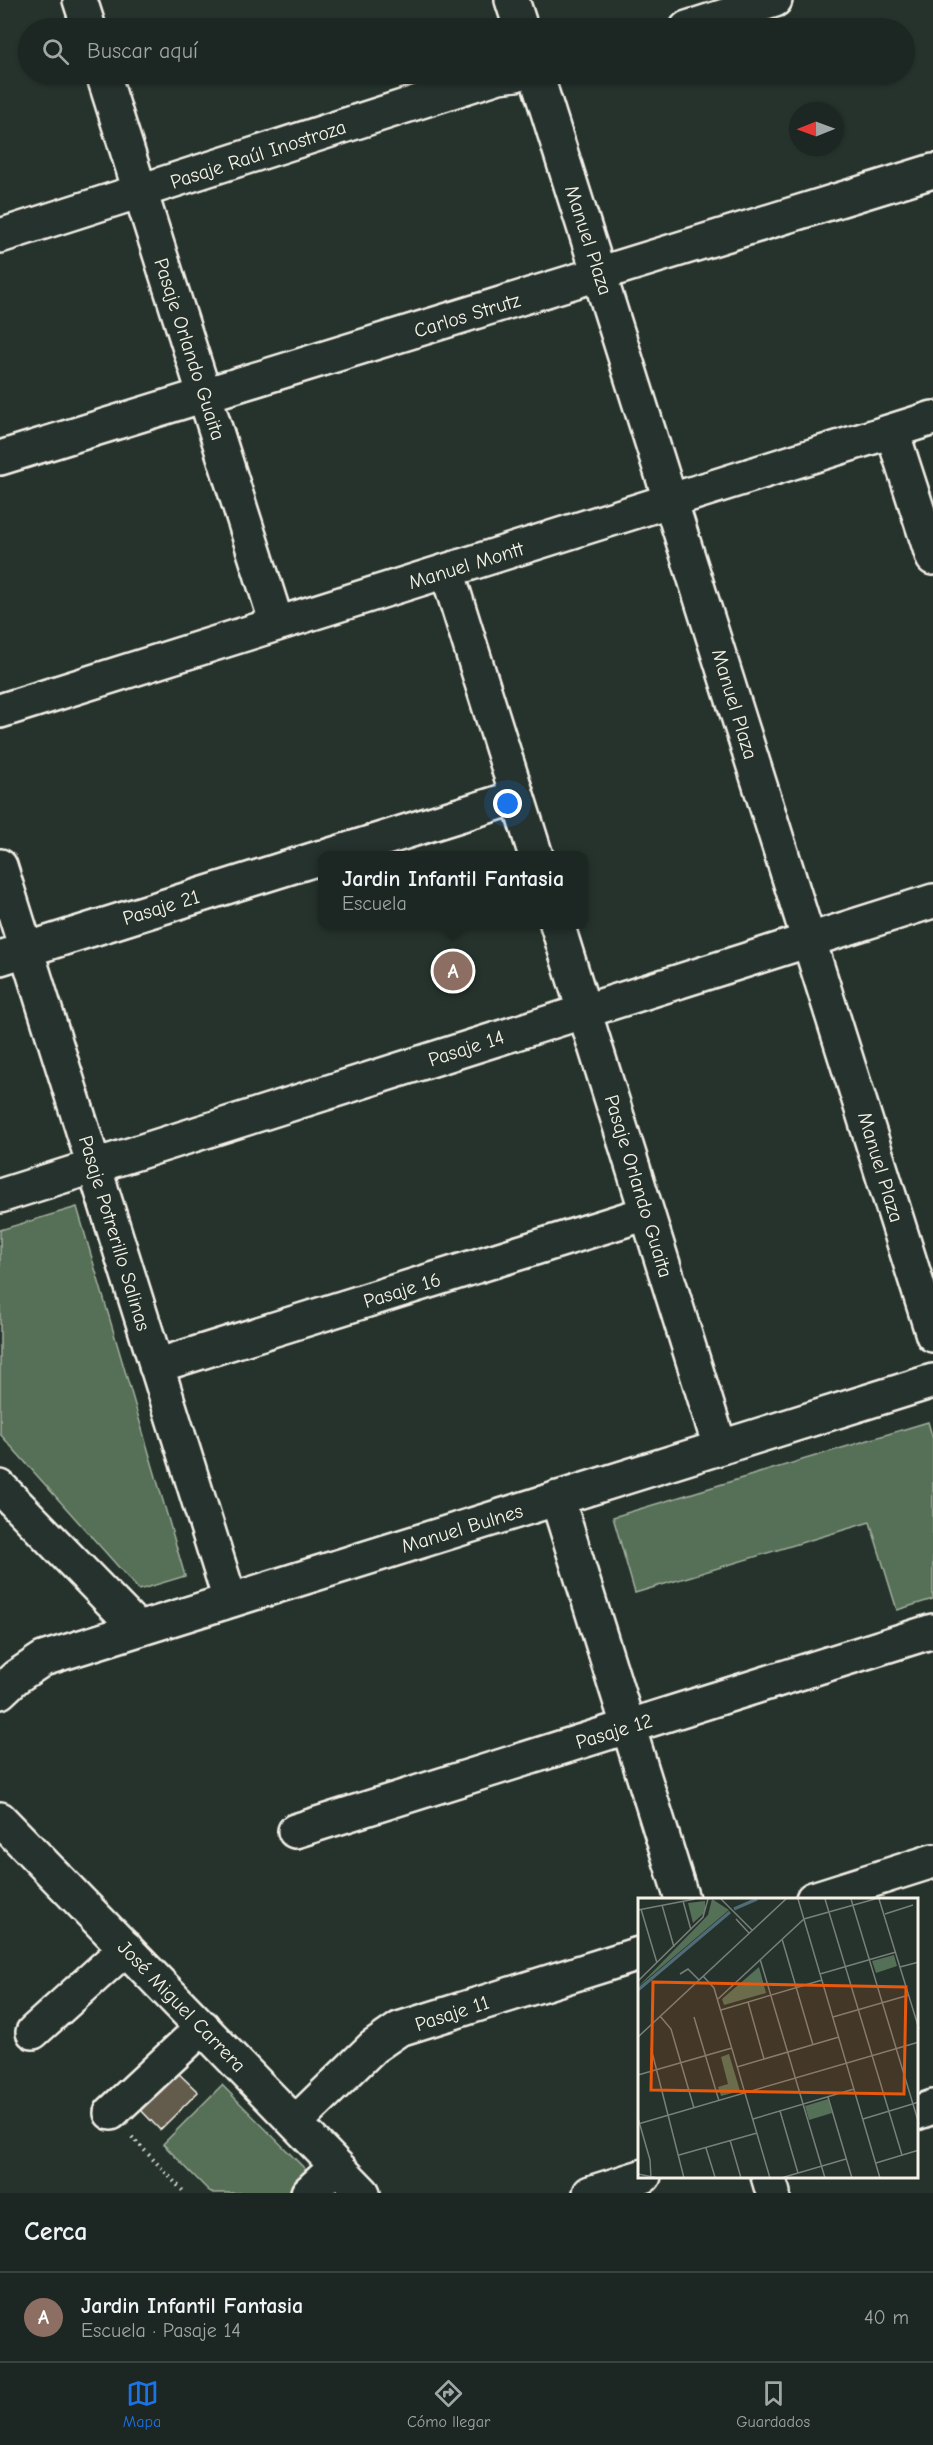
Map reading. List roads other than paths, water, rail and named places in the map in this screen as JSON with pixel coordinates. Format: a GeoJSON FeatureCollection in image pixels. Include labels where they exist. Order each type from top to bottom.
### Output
{"type":"FeatureCollection","features":[{"type":"Feature","properties":{"kind":"street"},"geometry":{"type":"LineString","coordinates":[[80,0],[86,18]]}},
{"type":"Feature","properties":{"kind":"street"},"geometry":{"type":"LineString","coordinates":[[512,0],[518,18]]}},
{"type":"Feature","properties":{"kind":"street"},"geometry":{"type":"LineString","coordinates":[[718,18],[775,0]]}},
{"type":"Feature","properties":{"kind":"street","name":"Pasaje Orlando Guaita"},"geometry":{"type":"LineString","coordinates":[[106,84],[277,624]]}},
{"type":"Feature","properties":{"kind":"street","name":"Pasaje Raúl Inostroza"},"geometry":{"type":"LineString","coordinates":[[0,236],[474,84]]}},
{"type":"Feature","properties":{"kind":"street","name":"Manuel Plaza"},"geometry":{"type":"LineString","coordinates":[[539,84],[933,1335]]}},
{"type":"Feature","properties":{"kind":"street","name":"Carlos Strutz"},"geometry":{"type":"LineString","coordinates":[[0,458],[933,171]]}},
{"type":"Feature","properties":{"kind":"street","name":"Manuel Montt"},"geometry":{"type":"LineString","coordinates":[[0,711],[933,418]]}},
{"type":"Feature","properties":{"kind":"street"},"geometry":{"type":"LineString","coordinates":[[892,431],[933,558]]}},
{"type":"Feature","properties":{"kind":"street"},"geometry":{"type":"LineString","coordinates":[[447,571],[535,851]]}},
{"type":"Feature","properties":{"kind":"street"},"geometry":{"type":"LineString","coordinates":[[341,851],[517,796]]}},
{"type":"Feature","properties":{"kind":"street","name":"Pasaje 21"},"geometry":{"type":"LineString","coordinates":[[13,953],[318,858]]}},
{"type":"Feature","properties":{"kind":"street","name":"Pasaje Potrerillo Salinas"},"geometry":{"type":"LineString","coordinates":[[0,866],[13,953],[94,1166],[230,1600]]}},
{"type":"Feature","properties":{"kind":"street","name":"Pasaje 14"},"geometry":{"type":"LineString","coordinates":[[0,1196],[933,901]]}},
{"type":"Feature","properties":{"kind":"street","name":"Pasaje Orlando Guaita"},"geometry":{"type":"LineString","coordinates":[[559,929],[720,1447]]}},
{"type":"Feature","properties":{"kind":"street","name":"Pasaje 16"},"geometry":{"type":"LineString","coordinates":[[156,1366],[647,1213]]}},
{"type":"Feature","properties":{"kind":"street","name":"Manuel Bulnes"},"geometry":{"type":"LineString","coordinates":[[0,1692],[16,1677],[43,1659],[933,1381]]}},
{"type":"Feature","properties":{"kind":"street"},"geometry":{"type":"LineString","coordinates":[[0,1487],[138,1629]]}},
{"type":"Feature","properties":{"kind":"street"},"geometry":{"type":"LineString","coordinates":[[557,1498],[682,1898]]}},
{"type":"Feature","properties":{"kind":"street","name":"Pasaje 12"},"geometry":{"type":"LineString","coordinates":[[295,1831],[933,1630]]}},
{"type":"Feature","properties":{"kind":"street","name":"José Miguel Carrera"},"geometry":{"type":"LineString","coordinates":[[0,1819],[363,2193]]}},
{"type":"Feature","properties":{"kind":"street"},"geometry":{"type":"LineString","coordinates":[[816,1898],[933,1861]]}},
{"type":"Feature","properties":{"kind":"street"},"geometry":{"type":"LineString","coordinates":[[33,2032],[126,1948]]}},
{"type":"Feature","properties":{"kind":"street","name":"Pasaje 11"},"geometry":{"type":"LineString","coordinates":[[295,2123],[373,2047],[399,2030],[638,1954]]}},
{"type":"Feature","properties":{"kind":"street"},"geometry":{"type":"LineString","coordinates":[[111,2113],[202,2027]]}},
{"type":"Feature","properties":{"kind":"street"},"geometry":{"type":"LineString","coordinates":[[918,2112],[933,2108]]}},
{"type":"Feature","properties":{"kind":"street"},"geometry":{"type":"LineString","coordinates":[[308,2193],[337,2166]]}},
{"type":"Feature","properties":{"kind":"street"},"geometry":{"type":"LineString","coordinates":[[590,2193],[638,2178]]}},
{"type":"Feature","properties":{"kind":"street"},"geometry":{"type":"LineString","coordinates":[[769,2178],[773,2193]]}},
{"type":"Feature","properties":{"kind":"place","name":"Jardin Infantil Fantasia"},"geometry":{"type":"Point","coordinates":[453,971]}}]}
